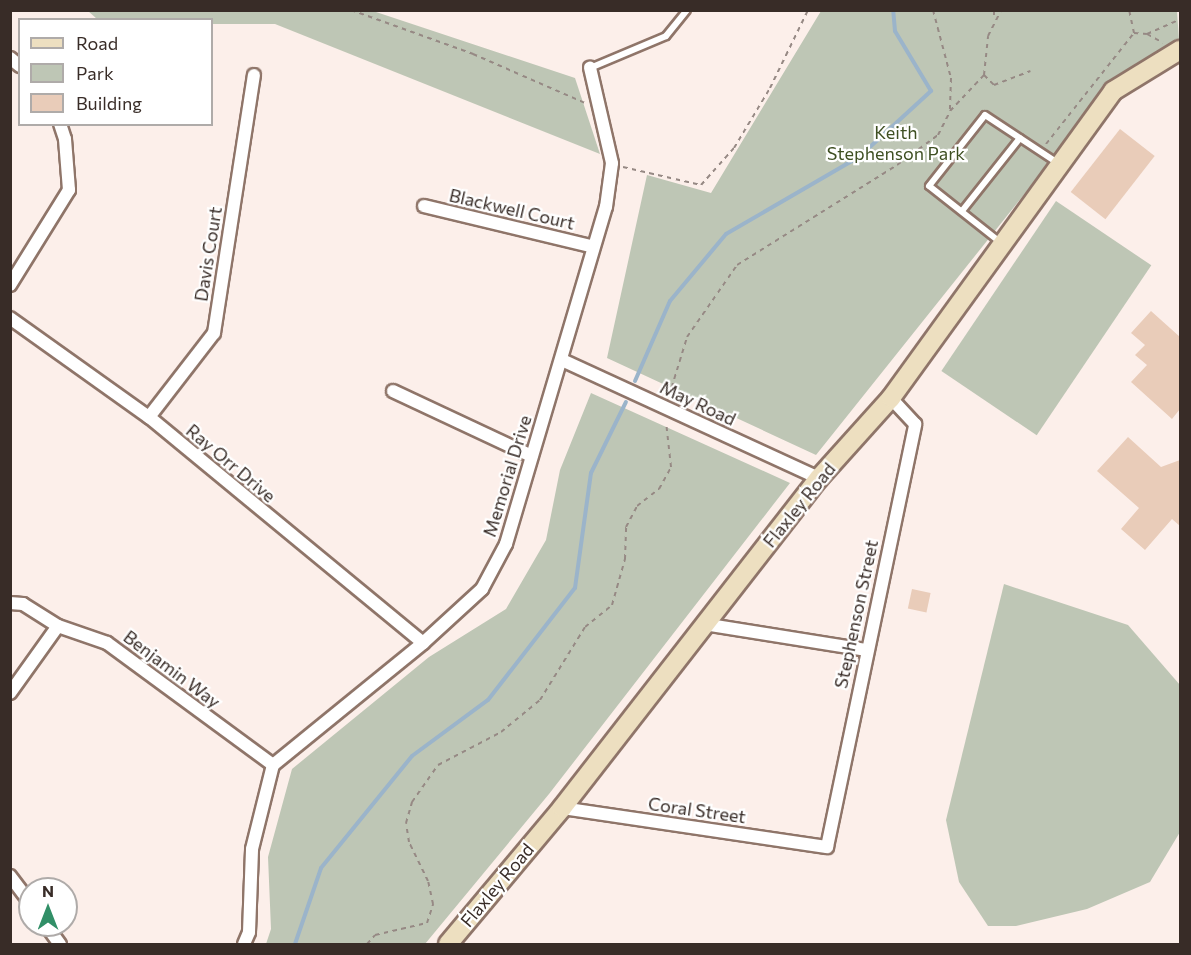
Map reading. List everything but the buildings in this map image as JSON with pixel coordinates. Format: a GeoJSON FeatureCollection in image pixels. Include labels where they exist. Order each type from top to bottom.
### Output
{"type":"FeatureCollection","features":[{"type":"Feature","properties":{"kind":"main road","name":"Flaxley Road"},"geometry":{"type":"LineString","coordinates":[[448,945],[562,808],[819,478],[891,398],[1113,91],[1180,50]]}},
{"type":"Feature","properties":{"kind":"main road","name":"Flaxley Road"},"geometry":{"type":"LineString","coordinates":[[1151,69],[1180,65]]}},
{"type":"Feature","properties":{"kind":"street","name":"Memorial Drive"},"geometry":{"type":"LineString","coordinates":[[273,765],[423,643],[482,589],[506,544],[562,360],[591,246],[606,207],[611,167],[602,110],[590,68]]}},
{"type":"Feature","properties":{"kind":"street","name":"Davis Court"},"geometry":{"type":"LineString","coordinates":[[149,417],[214,333],[254,75]]}},
{"type":"Feature","properties":{"kind":"street"},"geometry":{"type":"LineString","coordinates":[[10,285],[69,190],[65,139],[61,126]]}},
{"type":"Feature","properties":{"kind":"street","name":"Blackwell Court"},"geometry":{"type":"LineString","coordinates":[[424,206],[591,246]]}},
{"type":"Feature","properties":{"kind":"street","name":"Ray Orr Drive"},"geometry":{"type":"LineString","coordinates":[[10,318],[149,417],[423,643]]}},
{"type":"Feature","properties":{"kind":"street","name":"May Road"},"geometry":{"type":"LineString","coordinates":[[562,360],[819,478]]}},
{"type":"Feature","properties":{"kind":"street"},"geometry":{"type":"LineString","coordinates":[[393,391],[532,456]]}},
{"type":"Feature","properties":{"kind":"street","name":"Stephenson Street"},"geometry":{"type":"LineString","coordinates":[[827,847],[866,650],[915,424],[891,398]]}},
{"type":"Feature","properties":{"kind":"street","name":"Benjamin Way"},"geometry":{"type":"LineString","coordinates":[[10,603],[23,604],[57,626],[107,643],[273,765]]}},
{"type":"Feature","properties":{"kind":"street"},"geometry":{"type":"LineString","coordinates":[[704,624],[866,650]]}},
{"type":"Feature","properties":{"kind":"street"},"geometry":{"type":"LineString","coordinates":[[10,693],[57,626]]}},
{"type":"Feature","properties":{"kind":"street"},"geometry":{"type":"LineString","coordinates":[[244,945],[249,932],[252,849],[273,765]]}},
{"type":"Feature","properties":{"kind":"street","name":"Coral Street"},"geometry":{"type":"LineString","coordinates":[[562,808],[827,847]]}},
{"type":"Feature","properties":{"kind":"lane"},"geometry":{"type":"LineString","coordinates":[[590,68],[666,36],[687,10]]}},
{"type":"Feature","properties":{"kind":"lane"},"geometry":{"type":"LineString","coordinates":[[1003,244],[929,186],[985,115],[1060,165]]}},
{"type":"Feature","properties":{"kind":"lane"},"geometry":{"type":"LineString","coordinates":[[962,212],[1020,138]]}},
{"type":"Feature","properties":{"kind":"path"},"geometry":{"type":"LineString","coordinates":[[351,10],[473,54],[602,110]]}},
{"type":"Feature","properties":{"kind":"path"},"geometry":{"type":"LineString","coordinates":[[611,167],[635,167],[701,185],[734,148],[770,88],[808,10]]}},
{"type":"Feature","properties":{"kind":"path"},"geometry":{"type":"LineString","coordinates":[[933,10],[951,78],[950,111]]}},
{"type":"Feature","properties":{"kind":"path"},"geometry":{"type":"LineString","coordinates":[[994,10],[994,19]]}},
{"type":"Feature","properties":{"kind":"path"},"geometry":{"type":"LineString","coordinates":[[1001,10],[994,19],[988,36],[984,75],[989,84],[994,85],[1030,70]]}},
{"type":"Feature","properties":{"kind":"path"},"geometry":{"type":"LineString","coordinates":[[1129,10],[1134,33]]}},
{"type":"Feature","properties":{"kind":"path"},"geometry":{"type":"LineString","coordinates":[[1134,33],[1147,34],[1180,19]]}},
{"type":"Feature","properties":{"kind":"path"},"geometry":{"type":"LineString","coordinates":[[1040,151],[1134,33]]}},
{"type":"Feature","properties":{"kind":"path"},"geometry":{"type":"LineString","coordinates":[[367,945],[375,935],[427,923],[432,904],[428,881],[409,842],[406,823],[412,802],[438,765],[501,732],[540,700],[585,627],[612,605],[626,560],[626,527],[637,506],[658,489],[671,467],[664,407],[677,379],[687,337],[737,265],[897,165],[938,135],[950,111],[984,75]]}},
{"type":"Feature","properties":{"kind":"green space"},"geometry":{"type":"Polygon","coordinates":[[[88,11],[373,11],[575,78],[600,154],[275,24],[213,24],[213,18],[96,18],[88,11]]]}},
{"type":"Feature","properties":{"kind":"green space","name":"Keith Stephenson Park"},"geometry":{"type":"Polygon","coordinates":[[[821,11],[1177,11],[1179,40],[1121,73],[816,455],[607,358],[647,175],[711,193],[821,11]]]}},
{"type":"Feature","properties":{"kind":"green space"},"geometry":{"type":"Polygon","coordinates":[[[1056,201],[1151,265],[1037,435],[941,371],[1056,201]]]}},
{"type":"Feature","properties":{"kind":"green space"},"geometry":{"type":"Polygon","coordinates":[[[591,393],[790,483],[549,794],[425,944],[266,944],[271,929],[268,857],[292,769],[429,657],[506,609],[546,540],[560,470],[591,393]]]}},
{"type":"Feature","properties":{"kind":"green space"},"geometry":{"type":"Polygon","coordinates":[[[1004,584],[1128,625],[1180,685],[1180,832],[1150,882],[1087,909],[1016,926],[988,926],[959,882],[946,820],[1004,584]]]}},
{"type":"Feature","properties":{"kind":"waterway"},"geometry":{"type":"LineString","coordinates":[[635,381],[670,301],[726,234],[859,157],[931,91],[895,31],[893,10]]}},
{"type":"Feature","properties":{"kind":"waterway"},"geometry":{"type":"LineString","coordinates":[[295,944],[321,868],[412,756],[488,700],[575,588],[591,473],[626,402]]}}]}
